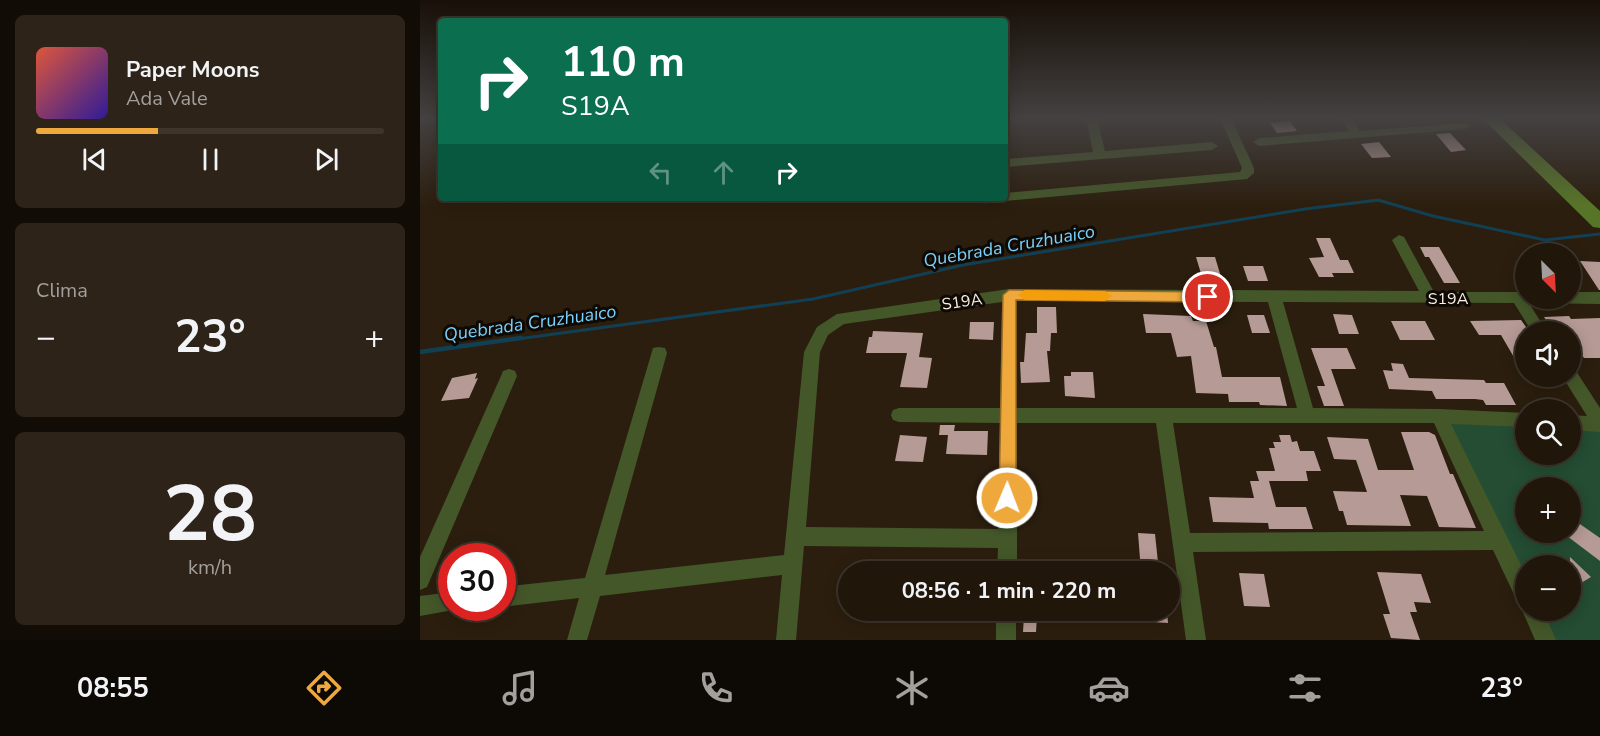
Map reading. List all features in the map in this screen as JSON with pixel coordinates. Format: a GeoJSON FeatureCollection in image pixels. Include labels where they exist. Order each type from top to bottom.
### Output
{"type":"FeatureCollection","features":[{"type":"Feature","properties":{"kind":"street"},"geometry":{"type":"LineString","coordinates":[[1098,148],[1100,155]]}},
{"type":"Feature","properties":{"kind":"street"},"geometry":{"type":"LineString","coordinates":[[1008,163],[1189,148]]}},
{"type":"Feature","properties":{"kind":"street"},"geometry":{"type":"LineString","coordinates":[[1008,197],[1243,176],[1248,173],[1248,168],[1239,148]]}},
{"type":"Feature","properties":{"kind":"street"},"geometry":{"type":"LineString","coordinates":[[1523,148],[1600,222]]}},
{"type":"Feature","properties":{"kind":"street"},"geometry":{"type":"LineString","coordinates":[[1399,240],[1430,298]]}},
{"type":"Feature","properties":{"kind":"street"},"geometry":{"type":"LineString","coordinates":[[1007,561],[1009,295]]}},
{"type":"Feature","properties":{"kind":"street","name":"S19A"},"geometry":{"type":"LineString","coordinates":[[786,640],[812,352],[814,341],[820,332],[842,318],[1009,295],[1515,299]]}},
{"type":"Feature","properties":{"kind":"street"},"geometry":{"type":"LineString","coordinates":[[1274,297],[1307,415]]}},
{"type":"Feature","properties":{"kind":"street","name":"S19A"},"geometry":{"type":"LineString","coordinates":[[1581,298],[1600,298]]}},
{"type":"Feature","properties":{"kind":"street"},"geometry":{"type":"LineString","coordinates":[[577,640],[659,353]]}},
{"type":"Feature","properties":{"kind":"street"},"geometry":{"type":"LineString","coordinates":[[420,580],[509,376]]}},
{"type":"Feature","properties":{"kind":"street"},"geometry":{"type":"LineString","coordinates":[[1577,387],[1600,423]]}},
{"type":"Feature","properties":{"kind":"street"},"geometry":{"type":"LineString","coordinates":[[899,415],[1307,415],[1439,416],[1515,419]]}},
{"type":"Feature","properties":{"kind":"street"},"geometry":{"type":"LineString","coordinates":[[1163,415],[1196,640]]}},
{"type":"Feature","properties":{"kind":"street"},"geometry":{"type":"LineString","coordinates":[[1439,416],[1515,575]]}},
{"type":"Feature","properties":{"kind":"street"},"geometry":{"type":"LineString","coordinates":[[1581,422],[1600,423]]}},
{"type":"Feature","properties":{"kind":"street"},"geometry":{"type":"LineString","coordinates":[[796,536],[1007,539]]}},
{"type":"Feature","properties":{"kind":"street"},"geometry":{"type":"LineString","coordinates":[[1181,543],[1498,540]]}},
{"type":"Feature","properties":{"kind":"street"},"geometry":{"type":"LineString","coordinates":[[516,595],[793,564]]}},
{"type":"Feature","properties":{"kind":"street"},"geometry":{"type":"LineString","coordinates":[[420,606],[438,604]]}},
{"type":"Feature","properties":{"kind":"street"},"geometry":{"type":"LineString","coordinates":[[1006,621],[1006,640]]}},
{"type":"Feature","properties":{"kind":"street"},"geometry":{"type":"LineString","coordinates":[[1537,621],[1546,640]]}},
{"type":"Feature","properties":{"kind":"green space"},"geometry":{"type":"Polygon","coordinates":[[[1439,416],[1515,420],[1515,465],[1581,465],[1581,423],[1600,424],[1600,640],[1546,640],[1537,621],[1581,621],[1581,555],[1515,555],[1515,577],[1439,416]]]}},
{"type":"Feature","properties":{"kind":"building"},"geometry":{"type":"Polygon","coordinates":[[[1364,148],[1384,148],[1391,157],[1372,158],[1364,148]]]}},
{"type":"Feature","properties":{"kind":"building"},"geometry":{"type":"Polygon","coordinates":[[[1448,148],[1464,148],[1466,150],[1451,152],[1448,148]]]}},
{"type":"Feature","properties":{"kind":"building"},"geometry":{"type":"Polygon","coordinates":[[[1316,238],[1330,238],[1340,260],[1348,260],[1354,273],[1332,273],[1334,277],[1319,277],[1309,258],[1324,257],[1316,238]]]}},
{"type":"Feature","properties":{"kind":"building"},"geometry":{"type":"Polygon","coordinates":[[[1420,247],[1439,247],[1460,283],[1444,283],[1429,257],[1425,257],[1420,247]]]}},
{"type":"Feature","properties":{"kind":"building"},"geometry":{"type":"Polygon","coordinates":[[[1196,257],[1215,257],[1221,277],[1202,277],[1196,257]]]}},
{"type":"Feature","properties":{"kind":"building"},"geometry":{"type":"Polygon","coordinates":[[[1581,261],[1600,262],[1599,290],[1581,263],[1581,261]]]}},
{"type":"Feature","properties":{"kind":"building"},"geometry":{"type":"Polygon","coordinates":[[[1243,266],[1263,266],[1268,281],[1248,281],[1243,266]]]}},
{"type":"Feature","properties":{"kind":"building"},"geometry":{"type":"Polygon","coordinates":[[[1037,307],[1056,307],[1057,333],[1051,333],[1050,351],[1047,351],[1050,382],[1021,383],[1020,362],[1024,362],[1026,333],[1037,333],[1037,307]]]}},
{"type":"Feature","properties":{"kind":"building"},"geometry":{"type":"Polygon","coordinates":[[[1143,314],[1191,316],[1193,321],[1206,321],[1214,347],[1216,347],[1222,377],[1280,377],[1287,406],[1260,405],[1259,402],[1229,402],[1228,394],[1196,393],[1191,356],[1177,357],[1171,333],[1146,333],[1143,314]]]}},
{"type":"Feature","properties":{"kind":"building"},"geometry":{"type":"Polygon","coordinates":[[[1333,314],[1352,315],[1359,334],[1339,334],[1333,314]]]}},
{"type":"Feature","properties":{"kind":"building"},"geometry":{"type":"Polygon","coordinates":[[[1247,315],[1264,315],[1270,333],[1252,333],[1247,315]]]}},
{"type":"Feature","properties":{"kind":"building"},"geometry":{"type":"Polygon","coordinates":[[[1544,317],[1600,318],[1600,358],[1584,358],[1581,354],[1581,321],[1547,321],[1544,317]]]}},
{"type":"Feature","properties":{"kind":"building"},"geometry":{"type":"Polygon","coordinates":[[[1521,320],[1515,321],[1515,359],[1501,335],[1479,335],[1470,321],[1521,320]]]}},
{"type":"Feature","properties":{"kind":"building"},"geometry":{"type":"Polygon","coordinates":[[[1391,321],[1425,321],[1435,340],[1400,340],[1391,321]]]}},
{"type":"Feature","properties":{"kind":"building"},"geometry":{"type":"Polygon","coordinates":[[[970,322],[994,322],[993,340],[969,339],[970,322]]]}},
{"type":"Feature","properties":{"kind":"building"},"geometry":{"type":"Polygon","coordinates":[[[873,331],[923,333],[919,357],[932,358],[927,388],[900,387],[907,353],[866,353],[869,337],[872,337],[873,331]]]}},
{"type":"Feature","properties":{"kind":"building"},"geometry":{"type":"Polygon","coordinates":[[[1311,348],[1347,348],[1356,369],[1331,369],[1344,406],[1324,406],[1317,386],[1325,386],[1311,348]]]}},
{"type":"Feature","properties":{"kind":"building"},"geometry":{"type":"Polygon","coordinates":[[[1391,363],[1403,364],[1409,378],[1484,380],[1486,383],[1504,383],[1515,405],[1486,405],[1483,400],[1475,399],[1436,399],[1432,391],[1389,389],[1383,370],[1393,371],[1391,363]]]}},
{"type":"Feature","properties":{"kind":"building"},"geometry":{"type":"Polygon","coordinates":[[[1071,372],[1093,372],[1095,398],[1065,396],[1064,376],[1071,376],[1071,372]]]}},
{"type":"Feature","properties":{"kind":"building"},"geometry":{"type":"Polygon","coordinates":[[[477,373],[475,379],[478,378],[469,398],[441,401],[452,378],[477,373]]]}},
{"type":"Feature","properties":{"kind":"building"},"geometry":{"type":"Polygon","coordinates":[[[940,425],[955,425],[954,431],[988,431],[987,455],[946,454],[948,435],[939,435],[940,425]]]}},
{"type":"Feature","properties":{"kind":"building"},"geometry":{"type":"Polygon","coordinates":[[[1401,432],[1429,432],[1435,435],[1450,474],[1453,474],[1476,528],[1439,527],[1427,496],[1400,495],[1411,526],[1347,525],[1343,511],[1339,511],[1333,491],[1367,492],[1356,460],[1334,459],[1327,437],[1368,439],[1378,470],[1414,470],[1401,432]]]}},
{"type":"Feature","properties":{"kind":"building"},"geometry":{"type":"Polygon","coordinates":[[[900,435],[927,437],[923,462],[895,461],[900,435]]]}},
{"type":"Feature","properties":{"kind":"building"},"geometry":{"type":"Polygon","coordinates":[[[1279,435],[1290,435],[1292,442],[1297,441],[1300,451],[1314,451],[1321,471],[1306,471],[1308,481],[1259,481],[1256,471],[1275,471],[1269,448],[1275,448],[1273,442],[1281,442],[1279,435]]]}},
{"type":"Feature","properties":{"kind":"building"},"geometry":{"type":"Polygon","coordinates":[[[1250,481],[1269,481],[1276,507],[1306,507],[1313,529],[1269,529],[1268,523],[1213,522],[1209,497],[1254,498],[1250,481]]]}},
{"type":"Feature","properties":{"kind":"building"},"geometry":{"type":"Polygon","coordinates":[[[1581,525],[1600,538],[1600,561],[1576,543],[1581,543],[1581,525]]]}},
{"type":"Feature","properties":{"kind":"building"},"geometry":{"type":"Polygon","coordinates":[[[1138,533],[1155,534],[1158,561],[1140,561],[1138,533]]]}},
{"type":"Feature","properties":{"kind":"building"},"geometry":{"type":"Polygon","coordinates":[[[1581,567],[1591,577],[1581,583],[1581,567]]]}},
{"type":"Feature","properties":{"kind":"building"},"geometry":{"type":"Polygon","coordinates":[[[1377,572],[1421,574],[1431,603],[1414,602],[1417,612],[1410,612],[1420,640],[1391,638],[1383,614],[1390,614],[1377,572]]]}},
{"type":"Feature","properties":{"kind":"building"},"geometry":{"type":"Polygon","coordinates":[[[1239,573],[1264,574],[1270,607],[1244,606],[1239,573]]]}},
{"type":"Feature","properties":{"kind":"building"},"geometry":{"type":"Polygon","coordinates":[[[1024,621],[1037,621],[1036,632],[1023,632],[1024,621]]]}},
{"type":"Feature","properties":{"kind":"building"},"geometry":{"type":"Polygon","coordinates":[[[1168,621],[1168,623],[1151,622],[1168,621]]]}},
{"type":"Feature","properties":{"kind":"waterway","name":"Quebrada Cruzhuaico"},"geometry":{"type":"LineString","coordinates":[[510,340],[813,299],[963,265],[1305,209],[1378,200],[1433,216],[1545,240],[1600,234]]}},
{"type":"Feature","properties":{"kind":"waterway","name":"Quebrada Cruzhuaico"},"geometry":{"type":"LineString","coordinates":[[420,352],[521,338]]}},
{"type":"Feature","properties":{"kind":"slow traffic"},"geometry":{"type":"LineString","coordinates":[[1025,295],[1105,296]]}},
{"type":"Feature","properties":{"kind":"route"},"geometry":{"type":"LineString","coordinates":[[1007,498],[1009,295],[1208,297]]}}]}
